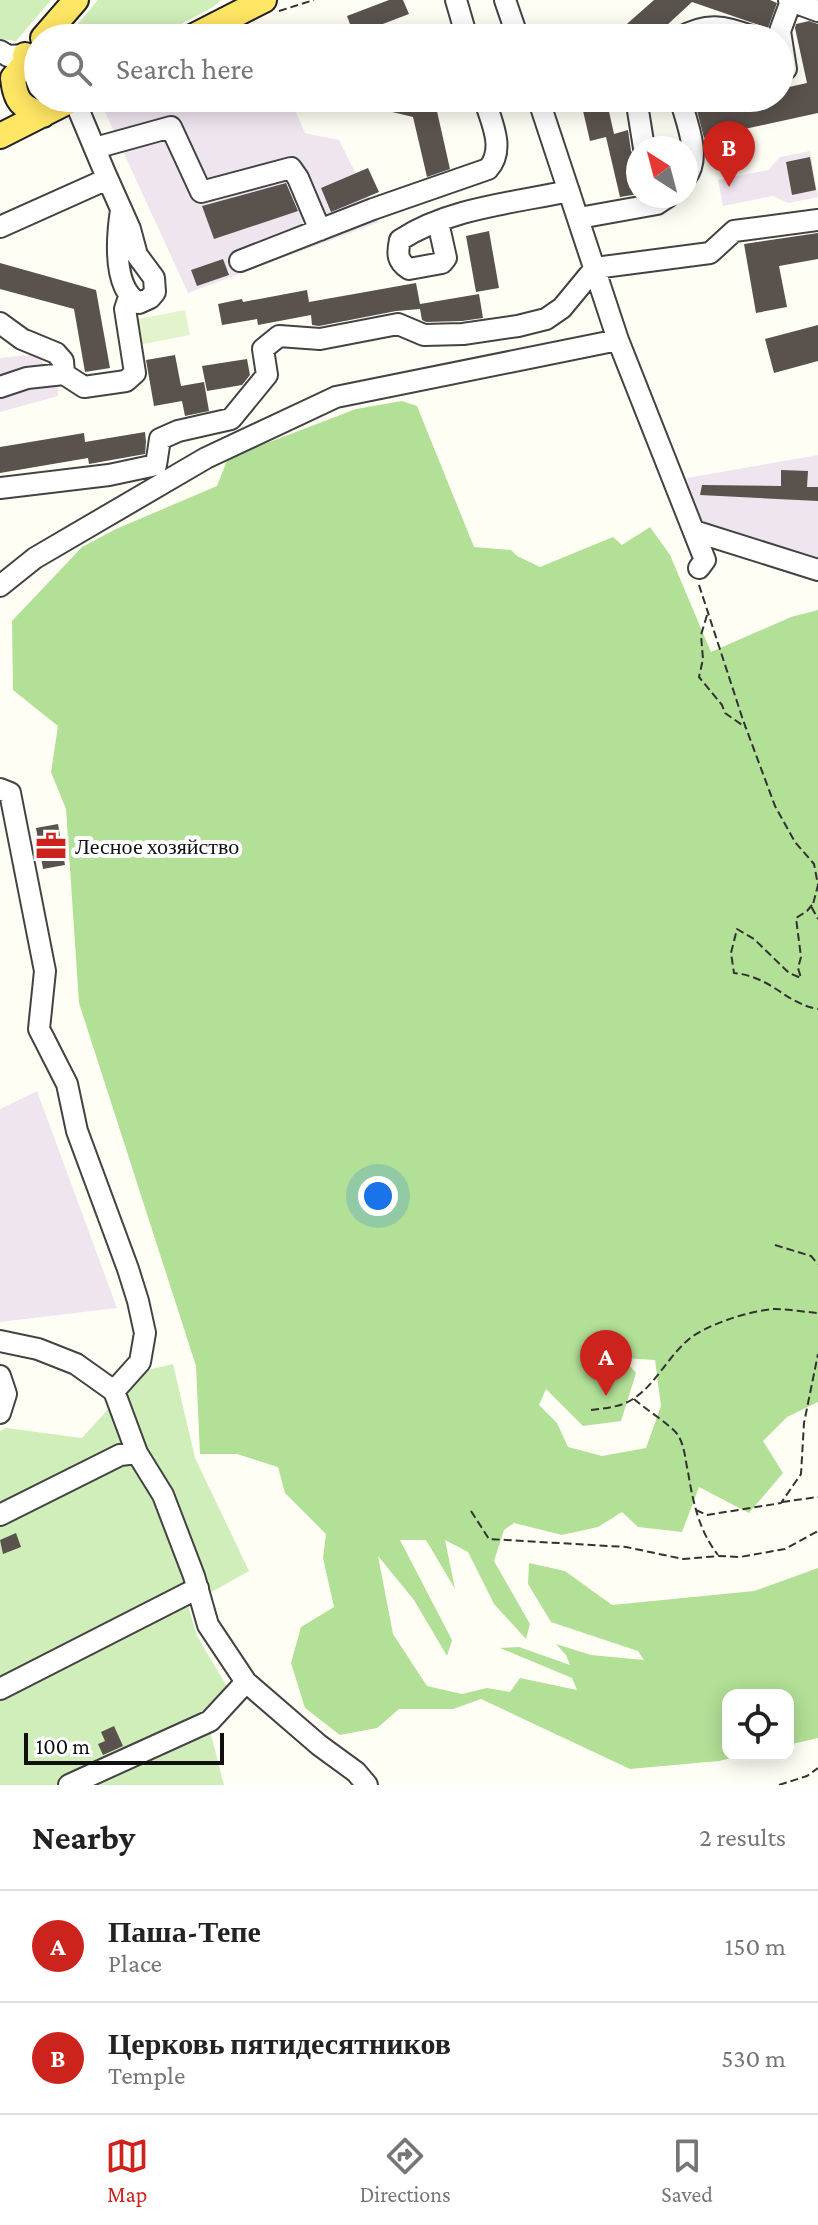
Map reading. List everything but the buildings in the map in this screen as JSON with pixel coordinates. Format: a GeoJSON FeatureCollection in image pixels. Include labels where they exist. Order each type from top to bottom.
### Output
{"type":"FeatureCollection","features":[{"type":"Feature","properties":{"kind":"main road"},"geometry":{"type":"LineString","coordinates":[[54,24],[76,0]]}},
{"type":"Feature","properties":{"kind":"main road"},"geometry":{"type":"LineString","coordinates":[[215,24],[251,2]]}},
{"type":"Feature","properties":{"kind":"main road"},"geometry":{"type":"LineString","coordinates":[[0,79],[24,56]]}},
{"type":"Feature","properties":{"kind":"main road"},"geometry":{"type":"LineString","coordinates":[[24,65],[13,78],[14,91],[24,105]]}},
{"type":"Feature","properties":{"kind":"main road"},"geometry":{"type":"LineString","coordinates":[[36,112],[43,115]]}},
{"type":"Feature","properties":{"kind":"main road"},"geometry":{"type":"LineString","coordinates":[[0,136],[49,112]]}},
{"type":"Feature","properties":{"kind":"street"},"geometry":{"type":"LineString","coordinates":[[456,0],[463,24]]}},
{"type":"Feature","properties":{"kind":"street"},"geometry":{"type":"LineString","coordinates":[[505,0],[513,24]]}},
{"type":"Feature","properties":{"kind":"street"},"geometry":{"type":"LineString","coordinates":[[782,24],[790,0],[818,11]]}},
{"type":"Feature","properties":{"kind":"street"},"geometry":{"type":"LineString","coordinates":[[0,51],[8,56],[24,49]]}},
{"type":"Feature","properties":{"kind":"street"},"geometry":{"type":"LineString","coordinates":[[81,112],[130,229],[137,255],[154,278],[155,292],[139,303],[129,297],[119,273],[121,210]]}},
{"type":"Feature","properties":{"kind":"street"},"geometry":{"type":"LineString","coordinates":[[240,261],[488,169],[498,152],[488,112]]}},
{"type":"Feature","properties":{"kind":"street"},"geometry":{"type":"LineString","coordinates":[[543,112],[618,340],[705,560],[699,568]]}},
{"type":"Feature","properties":{"kind":"street"},"geometry":{"type":"LineString","coordinates":[[638,112],[642,136]]}},
{"type":"Feature","properties":{"kind":"street"},"geometry":{"type":"LineString","coordinates":[[684,112],[690,136]]}},
{"type":"Feature","properties":{"kind":"street"},"geometry":{"type":"LineString","coordinates":[[95,148],[171,127],[201,192],[291,168],[320,230]]}},
{"type":"Feature","properties":{"kind":"street"},"geometry":{"type":"LineString","coordinates":[[0,227],[105,180],[105,173]]}},
{"type":"Feature","properties":{"kind":"street"},"geometry":{"type":"LineString","coordinates":[[438,222],[459,214],[569,191]]}},
{"type":"Feature","properties":{"kind":"street"},"geometry":{"type":"LineString","coordinates":[[579,218],[626,207]]}},
{"type":"Feature","properties":{"kind":"street"},"geometry":{"type":"LineString","coordinates":[[0,488],[109,475],[156,465],[160,439],[178,431],[231,419],[267,375],[263,349],[279,336],[320,339],[398,324],[424,335],[463,334],[518,326],[546,319],[562,308],[595,268],[710,253],[734,231],[818,220]]}},
{"type":"Feature","properties":{"kind":"street"},"geometry":{"type":"LineString","coordinates":[[0,387],[27,378],[64,374],[84,387],[126,381],[135,373],[125,309],[129,297]]}},
{"type":"Feature","properties":{"kind":"street"},"geometry":{"type":"LineString","coordinates":[[0,323],[22,339],[56,353],[63,361],[64,374]]}},
{"type":"Feature","properties":{"kind":"street"},"geometry":{"type":"LineString","coordinates":[[0,586],[35,558],[206,458],[336,397],[618,340]]}},
{"type":"Feature","properties":{"kind":"street"},"geometry":{"type":"LineString","coordinates":[[694,531],[818,570]]}},
{"type":"Feature","properties":{"kind":"street"},"geometry":{"type":"LineString","coordinates":[[0,789],[10,793],[45,971],[39,1029],[67,1084],[77,1131],[128,1269],[145,1333],[140,1362],[114,1391]]}},
{"type":"Feature","properties":{"kind":"street"},"geometry":{"type":"LineString","coordinates":[[0,1341],[38,1349],[76,1364],[114,1391],[137,1453],[163,1495],[198,1588],[208,1625],[246,1682],[319,1745],[356,1772],[367,1785]]}},
{"type":"Feature","properties":{"kind":"street"},"geometry":{"type":"LineString","coordinates":[[0,1376],[6,1394],[0,1413]]}},
{"type":"Feature","properties":{"kind":"street"},"geometry":{"type":"LineString","coordinates":[[0,1515],[120,1455],[137,1453]]}},
{"type":"Feature","properties":{"kind":"street"},"geometry":{"type":"LineString","coordinates":[[0,1689],[198,1588]]}},
{"type":"Feature","properties":{"kind":"street"},"geometry":{"type":"LineString","coordinates":[[69,1785],[210,1721],[246,1682]]}},
{"type":"Feature","properties":{"kind":"path"},"geometry":{"type":"LineString","coordinates":[[699,568],[699,589],[745,727],[782,821],[814,864],[818,885],[812,908],[818,919]]}},
{"type":"Feature","properties":{"kind":"path"},"geometry":{"type":"LineString","coordinates":[[708,614],[701,635],[703,659],[699,677],[725,713],[745,727]]}},
{"type":"Feature","properties":{"kind":"path"},"geometry":{"type":"LineString","coordinates":[[813,904],[796,918],[801,978],[789,973],[754,939],[737,929],[731,957],[734,973],[751,974],[804,1006],[818,1009]]}},
{"type":"Feature","properties":{"kind":"path"},"geometry":{"type":"LineString","coordinates":[[775,1245],[811,1256],[818,1264]]}},
{"type":"Feature","properties":{"kind":"path"},"geometry":{"type":"LineString","coordinates":[[591,1410],[619,1406],[634,1399],[690,1337],[732,1317],[773,1309],[818,1313]]}},
{"type":"Feature","properties":{"kind":"path"},"geometry":{"type":"LineString","coordinates":[[781,1503],[801,1474],[804,1423],[818,1354]]}},
{"type":"Feature","properties":{"kind":"path"},"geometry":{"type":"LineString","coordinates":[[634,1399],[676,1432],[684,1448],[696,1510],[704,1533],[719,1556]]}},
{"type":"Feature","properties":{"kind":"path"},"geometry":{"type":"LineString","coordinates":[[696,1510],[707,1515],[818,1497]]}},
{"type":"Feature","properties":{"kind":"path"},"geometry":{"type":"LineString","coordinates":[[471,1511],[489,1539],[626,1547],[683,1559],[740,1557],[785,1549],[818,1531]]}},
{"type":"Feature","properties":{"kind":"path"},"geometry":{"type":"LineString","coordinates":[[779,1785],[807,1776],[818,1768]]}},
{"type":"Feature","properties":{"kind":"shaded area"},"geometry":{"type":"Polygon","coordinates":[[[105,112],[296,112],[305,133],[339,140],[380,222],[188,293],[105,112]]]}},
{"type":"Feature","properties":{"kind":"shaded area"},"geometry":{"type":"Polygon","coordinates":[[[810,151],[818,197],[788,203],[773,196],[723,206],[718,180],[768,170],[780,157],[810,151]]]}},
{"type":"Feature","properties":{"kind":"shaded area"},"geometry":{"type":"Polygon","coordinates":[[[39,354],[45,369],[58,377],[58,396],[0,412],[0,358],[39,354]]]}},
{"type":"Feature","properties":{"kind":"shaded area"},"geometry":{"type":"Polygon","coordinates":[[[818,455],[818,564],[697,527],[687,478],[818,455]]]}},
{"type":"Feature","properties":{"kind":"shaded area"},"geometry":{"type":"Polygon","coordinates":[[[37,1091],[117,1308],[0,1322],[0,1109],[37,1091]]]}},
{"type":"Feature","properties":{"kind":"green space"},"geometry":{"type":"Polygon","coordinates":[[[0,0],[51,0],[31,24],[24,24],[24,32],[16,41],[0,39],[0,0]]]}},
{"type":"Feature","properties":{"kind":"green space"},"geometry":{"type":"Polygon","coordinates":[[[98,0],[221,0],[181,24],[78,24],[98,0]]]}},
{"type":"Feature","properties":{"kind":"green space"},"geometry":{"type":"Polygon","coordinates":[[[185,310],[190,335],[138,345],[133,320],[185,310]]]}},
{"type":"Feature","properties":{"kind":"green space"},"geometry":{"type":"Polygon","coordinates":[[[402,401],[417,406],[474,547],[511,550],[540,567],[613,537],[622,545],[650,527],[670,555],[711,652],[791,617],[818,610],[818,1402],[787,1417],[763,1441],[783,1473],[749,1513],[699,1487],[682,1532],[638,1527],[622,1512],[598,1527],[562,1535],[514,1523],[504,1530],[494,1561],[530,1624],[526,1639],[494,1604],[468,1552],[445,1540],[455,1589],[426,1540],[400,1540],[452,1640],[447,1656],[414,1600],[378,1556],[393,1634],[427,1686],[462,1694],[487,1688],[510,1692],[520,1678],[577,1690],[572,1678],[500,1648],[519,1647],[570,1665],[556,1644],[591,1655],[644,1660],[638,1651],[551,1622],[528,1584],[529,1563],[565,1571],[612,1605],[754,1591],[818,1568],[818,1738],[794,1744],[794,1689],[722,1689],[722,1760],[630,1769],[481,1699],[453,1709],[399,1709],[377,1728],[340,1735],[305,1708],[291,1663],[301,1627],[334,1607],[323,1558],[326,1534],[285,1493],[278,1467],[237,1454],[200,1454],[196,1366],[79,1003],[66,809],[51,772],[58,726],[13,690],[12,621],[82,547],[116,529],[217,486],[228,458],[356,409],[402,401]],[[623,1358],[636,1373],[621,1421],[583,1426],[546,1389],[539,1405],[557,1423],[568,1447],[602,1456],[646,1448],[661,1406],[655,1360],[623,1358]]]}},
{"type":"Feature","properties":{"kind":"green space"},"geometry":{"type":"Polygon","coordinates":[[[173,1364],[195,1458],[249,1571],[188,1605],[197,1636],[232,1695],[206,1715],[224,1785],[0,1785],[0,1431],[6,1428],[82,1438],[143,1371],[173,1364]]]}},
{"type":"Feature","properties":{"kind":"place","name":"Церковь пятидесятников"},"geometry":{"type":"Point","coordinates":[729,187]}},
{"type":"Feature","properties":{"kind":"place","name":"Лесное хозяйство"},"geometry":{"type":"Point","coordinates":[51,846]}},
{"type":"Feature","properties":{"kind":"place","name":"Паша-Тепе"},"geometry":{"type":"Point","coordinates":[606,1396]}}]}
